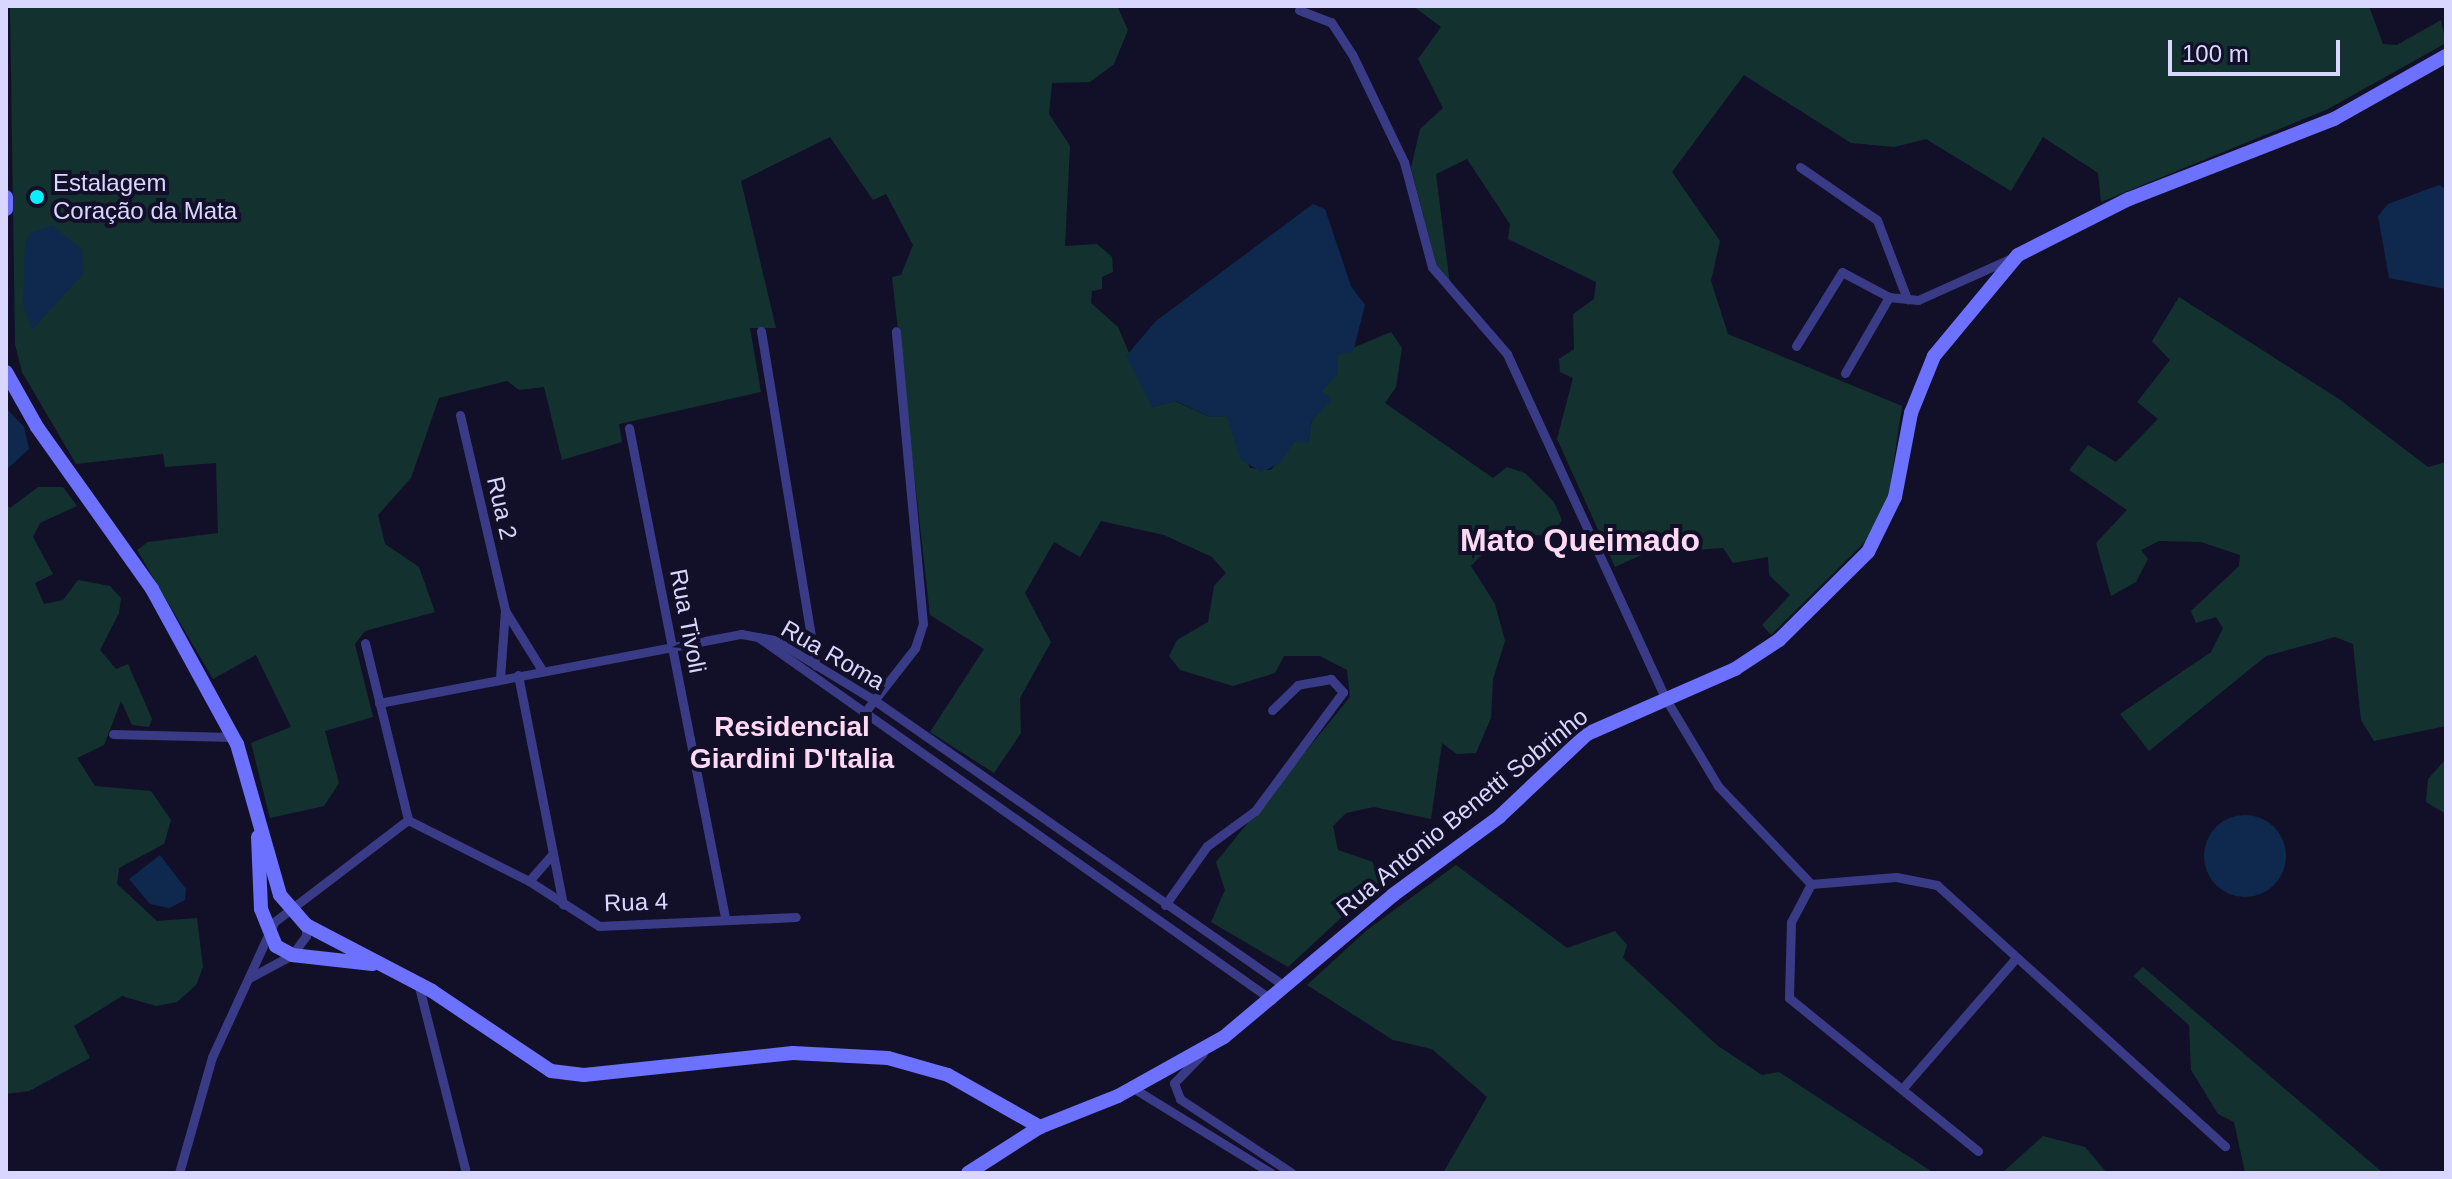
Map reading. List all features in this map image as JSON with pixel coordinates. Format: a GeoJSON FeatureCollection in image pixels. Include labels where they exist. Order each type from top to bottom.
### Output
{"type":"FeatureCollection","features":[{"type":"Feature","properties":{"kind":"main road","name":"Rua Antonio Benetti Sobrinho"},"geometry":{"type":"LineString","coordinates":[[968,1173],[1040,1127],[1133,1088],[1213,1044],[1287,988],[1393,895],[1499,817],[1587,734],[1664,696],[1757,657],[1860,562],[1895,497],[1916,395],[1934,356],[2018,255],[2129,199],[2334,119],[2446,56]]}},
{"type":"Feature","properties":{"kind":"main road"},"geometry":{"type":"LineString","coordinates":[[6,197],[6,209]]}},
{"type":"Feature","properties":{"kind":"main road"},"geometry":{"type":"LineString","coordinates":[[6,372],[37,427],[152,589],[232,737],[257,804],[275,881],[288,908],[306,925],[418,983],[551,1071],[584,1075],[793,1053],[888,1058],[948,1075],[1040,1127]]}},
{"type":"Feature","properties":{"kind":"main road"},"geometry":{"type":"LineString","coordinates":[[257,804],[268,932],[292,955],[380,965]]}},
{"type":"Feature","properties":{"kind":"street"},"geometry":{"type":"LineString","coordinates":[[1299,10],[1331,22],[1352,54],[1404,162],[1432,267],[1503,347],[1664,696],[1718,786],[1811,884]]}},
{"type":"Feature","properties":{"kind":"street"},"geometry":{"type":"LineString","coordinates":[[1800,167],[1877,220],[1907,299]]}},
{"type":"Feature","properties":{"kind":"street"},"geometry":{"type":"LineString","coordinates":[[1796,346],[1842,272],[1889,297],[1935,297],[2018,255]]}},
{"type":"Feature","properties":{"kind":"street"},"geometry":{"type":"LineString","coordinates":[[1845,373],[1889,297]]}},
{"type":"Feature","properties":{"kind":"street"},"geometry":{"type":"LineString","coordinates":[[761,331],[816,665],[813,677]]}},
{"type":"Feature","properties":{"kind":"street"},"geometry":{"type":"LineString","coordinates":[[865,712],[915,648],[923,624],[896,331]]}},
{"type":"Feature","properties":{"kind":"street","name":"Rua 2"},"geometry":{"type":"LineString","coordinates":[[460,415],[505,610],[500,678]]}},
{"type":"Feature","properties":{"kind":"street","name":"Rua Tivoli"},"geometry":{"type":"LineString","coordinates":[[629,428],[725,916]]}},
{"type":"Feature","properties":{"kind":"street","name":"Rua 2"},"geometry":{"type":"LineString","coordinates":[[505,610],[542,670]]}},
{"type":"Feature","properties":{"kind":"street"},"geometry":{"type":"LineString","coordinates":[[379,703],[673,647],[758,637]]}},
{"type":"Feature","properties":{"kind":"street","name":"Rua Roma"},"geometry":{"type":"LineString","coordinates":[[758,637],[816,665],[874,700],[1287,988]]}},
{"type":"Feature","properties":{"kind":"street","name":"Rua Roma"},"geometry":{"type":"LineString","coordinates":[[758,637],[1159,915],[1272,1000]]}},
{"type":"Feature","properties":{"kind":"street"},"geometry":{"type":"LineString","coordinates":[[179,1173],[209,1065],[251,977],[268,932],[288,908],[408,820],[365,643]]}},
{"type":"Feature","properties":{"kind":"street"},"geometry":{"type":"LineString","coordinates":[[518,675],[563,905]]}},
{"type":"Feature","properties":{"kind":"street"},"geometry":{"type":"LineString","coordinates":[[1159,915],[1207,846],[1255,811],[1343,692],[1331,679],[1298,685],[1272,710]]}},
{"type":"Feature","properties":{"kind":"street"},"geometry":{"type":"LineString","coordinates":[[113,734],[232,737]]}},
{"type":"Feature","properties":{"kind":"street","name":"Rua 4"},"geometry":{"type":"LineString","coordinates":[[408,820],[529,881],[599,926],[725,916],[796,917]]}},
{"type":"Feature","properties":{"kind":"street"},"geometry":{"type":"LineString","coordinates":[[1068,851],[1076,839]]}},
{"type":"Feature","properties":{"kind":"street"},"geometry":{"type":"LineString","coordinates":[[529,881],[552,855]]}},
{"type":"Feature","properties":{"kind":"street"},"geometry":{"type":"LineString","coordinates":[[1811,884],[1896,877],[1937,885],[2014,960],[2225,1146]]}},
{"type":"Feature","properties":{"kind":"street"},"geometry":{"type":"LineString","coordinates":[[1811,884],[1791,922],[1789,998],[1978,1151]]}},
{"type":"Feature","properties":{"kind":"street"},"geometry":{"type":"LineString","coordinates":[[251,977],[292,955],[306,936],[306,925]]}},
{"type":"Feature","properties":{"kind":"street"},"geometry":{"type":"LineString","coordinates":[[1902,1089],[2014,960]]}},
{"type":"Feature","properties":{"kind":"street"},"geometry":{"type":"LineString","coordinates":[[418,983],[466,1173]]}},
{"type":"Feature","properties":{"kind":"street"},"geometry":{"type":"LineString","coordinates":[[1213,1044],[1174,1083],[1180,1099],[1292,1173]]}},
{"type":"Feature","properties":{"kind":"street"},"geometry":{"type":"LineString","coordinates":[[1133,1088],[1271,1173]]}},
{"type":"Feature","properties":{"kind":"green space"},"geometry":{"type":"Polygon","coordinates":[[[10,6],[1117,6],[1128,30],[1114,64],[1090,82],[1052,83],[1049,114],[1070,146],[1065,246],[1097,244],[1112,257],[1113,272],[1102,277],[1102,289],[1092,291],[1091,303],[1118,327],[1152,407],[1175,401],[1210,417],[1227,416],[1250,468],[1271,470],[1295,441],[1308,442],[1312,420],[1331,400],[1321,391],[1338,354],[1391,332],[1402,348],[1396,387],[1385,403],[1493,478],[1507,467],[1525,473],[1554,502],[1562,520],[1552,536],[1515,534],[1496,540],[1471,566],[1495,604],[1505,641],[1493,679],[1491,718],[1476,753],[1457,754],[1442,743],[1431,819],[1374,807],[1346,813],[1333,826],[1338,850],[1373,862],[1384,878],[1288,967],[1211,922],[1225,890],[1216,862],[1350,697],[1347,670],[1320,656],[1284,656],[1275,673],[1233,686],[1180,670],[1169,656],[1177,640],[1208,622],[1214,586],[1226,573],[1212,557],[1164,535],[1101,521],[1080,557],[1054,542],[1025,593],[1051,642],[1020,698],[1021,733],[994,773],[930,732],[984,649],[930,615],[892,277],[901,275],[913,245],[886,194],[873,200],[830,137],[741,181],[776,328],[750,328],[761,392],[619,424],[622,442],[562,460],[544,387],[519,390],[507,381],[439,398],[411,478],[378,515],[385,544],[419,567],[435,612],[365,631],[355,644],[373,717],[325,731],[339,783],[324,806],[270,818],[251,743],[291,727],[256,655],[213,679],[137,550],[148,542],[218,533],[216,463],[165,467],[163,454],[76,464],[22,372],[15,344],[10,6]]]}},
{"type":"Feature","properties":{"kind":"green space"},"geometry":{"type":"Polygon","coordinates":[[[1413,6],[2369,6],[2383,44],[2397,45],[2441,20],[2446,43],[2328,109],[2101,202],[2098,173],[2043,137],[2011,191],[1926,139],[1894,147],[1851,143],[1744,75],[1672,172],[1720,241],[1711,281],[1728,334],[1902,406],[1889,493],[1867,540],[1771,635],[1762,625],[1790,595],[1769,575],[1768,557],[1733,563],[1723,548],[1693,550],[1683,536],[1615,567],[1557,439],[1573,378],[1560,372],[1559,359],[1574,349],[1573,314],[1594,299],[1596,282],[1508,239],[1510,224],[1467,159],[1436,174],[1450,285],[1439,276],[1411,168],[1420,129],[1443,108],[1418,59],[1441,27],[1413,6]]]}},
{"type":"Feature","properties":{"kind":"green space"},"geometry":{"type":"Polygon","coordinates":[[[2179,297],[2339,399],[2428,467],[2446,462],[2446,726],[2374,741],[2361,720],[2353,644],[2335,637],[2266,656],[2149,751],[2120,714],[2211,652],[2223,628],[2216,617],[2196,623],[2191,611],[2239,566],[2240,555],[2201,542],[2159,541],[2141,550],[2148,559],[2136,582],[2111,596],[2096,543],[2127,510],[2069,470],[2088,445],[2116,462],[2158,419],[2137,402],[2170,360],[2152,341],[2179,297]]]}},
{"type":"Feature","properties":{"kind":"green space"},"geometry":{"type":"Polygon","coordinates":[[[38,487],[63,487],[77,506],[40,523],[33,537],[53,574],[35,583],[44,604],[63,600],[78,580],[110,586],[121,598],[119,613],[100,650],[116,669],[128,664],[152,719],[149,727],[132,725],[121,701],[104,745],[77,758],[95,786],[151,791],[171,820],[164,844],[119,868],[117,884],[157,921],[197,918],[203,967],[196,985],[177,1002],[156,1006],[122,996],[74,1026],[90,1058],[29,1091],[6,1094],[6,504],[10,508],[38,487]]]}},
{"type":"Feature","properties":{"kind":"green space"},"geometry":{"type":"Polygon","coordinates":[[[2446,759],[2446,814],[2426,802],[2428,779],[2446,759]]]}},
{"type":"Feature","properties":{"kind":"green space"},"geometry":{"type":"Polygon","coordinates":[[[1456,865],[1567,948],[1615,931],[1627,945],[1623,958],[1718,1046],[1762,1075],[1779,1072],[1934,1173],[1443,1173],[1487,1097],[1432,1049],[1393,1040],[1307,985],[1367,930],[1456,865]]]}},
{"type":"Feature","properties":{"kind":"green space"},"geometry":{"type":"Polygon","coordinates":[[[2143,967],[2383,1173],[2245,1173],[2234,1122],[2218,1114],[2191,1070],[2189,1025],[2133,976],[2143,967]]]}},
{"type":"Feature","properties":{"kind":"green space"},"geometry":{"type":"Polygon","coordinates":[[[2043,1136],[2085,1147],[2107,1173],[2002,1173],[2043,1136]]]}},
{"type":"Feature","properties":{"kind":"water"},"geometry":{"type":"Polygon","coordinates":[[[2439,185],[2446,189],[2446,289],[2389,278],[2378,216],[2388,204],[2439,185]]]}},
{"type":"Feature","properties":{"kind":"water"},"geometry":{"type":"Polygon","coordinates":[[[1313,204],[1325,209],[1351,286],[1365,305],[1353,352],[1338,354],[1337,375],[1322,391],[1332,400],[1312,420],[1308,443],[1295,441],[1279,464],[1261,472],[1240,459],[1227,416],[1210,417],[1176,401],[1152,407],[1126,356],[1156,321],[1313,204]]]}},
{"type":"Feature","properties":{"kind":"water"},"geometry":{"type":"Polygon","coordinates":[[[52,225],[82,250],[83,274],[32,330],[23,305],[25,245],[30,233],[52,225]]]}},
{"type":"Feature","properties":{"kind":"water"},"geometry":{"type":"Polygon","coordinates":[[[6,408],[24,427],[29,449],[6,470],[6,408]]]}},
{"type":"Feature","properties":{"kind":"water"},"geometry":{"type":"Polygon","coordinates":[[[2245,815],[2261,818],[2274,827],[2283,840],[2286,856],[2283,872],[2274,885],[2261,894],[2245,897],[2229,894],[2216,885],[2207,872],[2204,856],[2207,840],[2216,827],[2229,818],[2245,815]]]}},
{"type":"Feature","properties":{"kind":"water"},"geometry":{"type":"Polygon","coordinates":[[[160,855],[186,889],[185,900],[169,908],[150,904],[129,879],[160,855]]]}},
{"type":"Feature","properties":{"kind":"place","name":"Estalagem Coração da Mata"},"geometry":{"type":"Point","coordinates":[37,197]}},
{"type":"Feature","properties":{"kind":"district","name":"Mato Queimado"},"geometry":{"type":"Point","coordinates":[1580,540]}},
{"type":"Feature","properties":{"kind":"district","name":"Residencial Giardini D'Italia"},"geometry":{"type":"Point","coordinates":[792,743]}}]}
